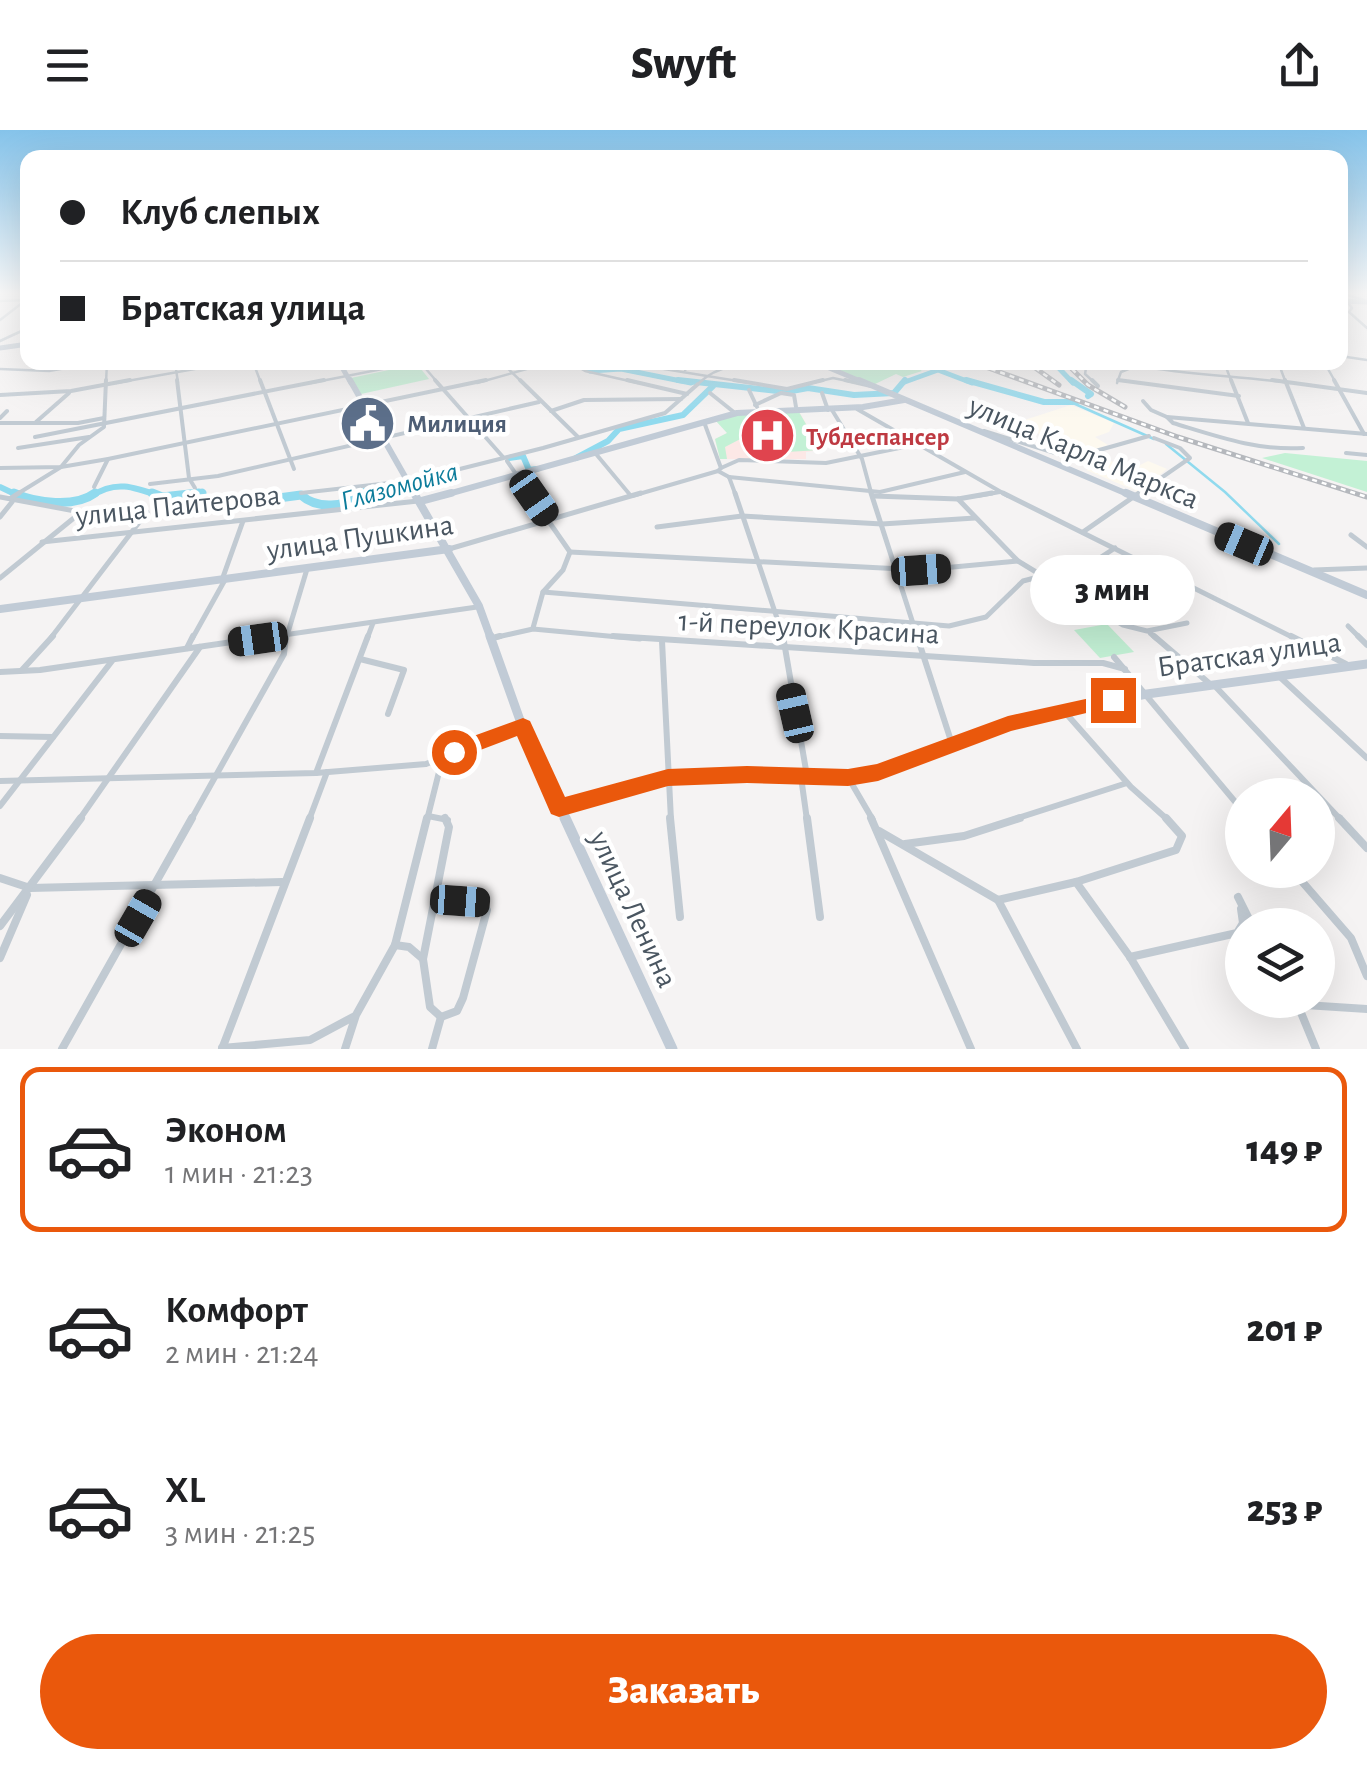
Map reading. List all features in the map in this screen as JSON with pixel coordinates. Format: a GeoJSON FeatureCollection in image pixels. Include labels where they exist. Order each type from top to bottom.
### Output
{"type":"FeatureCollection","features":[{"type":"Feature","properties":{"kind":"main road","name":"улица Ленина"},"geometry":{"type":"LineString","coordinates":[[343,370],[479,606],[523,726],[672,1049]]}},
{"type":"Feature","properties":{"kind":"main road"},"geometry":{"type":"LineString","coordinates":[[834,370],[871,386]]}},
{"type":"Feature","properties":{"kind":"main road","name":"улица Карла Маркса"},"geometry":{"type":"LineString","coordinates":[[871,386],[1367,595]]}},
{"type":"Feature","properties":{"kind":"main road","name":"улица Пайтерова"},"geometry":{"type":"LineString","coordinates":[[421,500],[757,407],[857,409],[904,400]]}},
{"type":"Feature","properties":{"kind":"main road","name":"улица Пушкина"},"geometry":{"type":"LineString","coordinates":[[0,609],[449,550]]}},
{"type":"Feature","properties":{"kind":"main road","name":"Братская улица"},"geometry":{"type":"LineString","coordinates":[[559,808],[668,778],[848,778],[878,772],[1008,724],[1063,710],[1147,694],[1367,664]]}},
{"type":"Feature","properties":{"kind":"street"},"geometry":{"type":"LineString","coordinates":[[25,370],[56,370]]}},
{"type":"Feature","properties":{"kind":"street"},"geometry":{"type":"LineString","coordinates":[[104,427],[105,370]]}},
{"type":"Feature","properties":{"kind":"street"},"geometry":{"type":"LineString","coordinates":[[176,370],[189,478],[195,488]]}},
{"type":"Feature","properties":{"kind":"street"},"geometry":{"type":"LineString","coordinates":[[0,395],[72,391],[193,370]]}},
{"type":"Feature","properties":{"kind":"street"},"geometry":{"type":"LineString","coordinates":[[256,370],[294,469]]}},
{"type":"Feature","properties":{"kind":"street"},"geometry":{"type":"LineString","coordinates":[[35,437],[104,427],[380,370]]}},
{"type":"Feature","properties":{"kind":"street"},"geometry":{"type":"LineString","coordinates":[[425,370],[474,420],[570,552]]}},
{"type":"Feature","properties":{"kind":"street"},"geometry":{"type":"LineString","coordinates":[[508,370],[579,438]]}},
{"type":"Feature","properties":{"kind":"street"},"geometry":{"type":"LineString","coordinates":[[0,468],[62,466],[108,459],[444,392],[525,370]]}},
{"type":"Feature","properties":{"kind":"street"},"geometry":{"type":"LineString","coordinates":[[583,370],[688,394]]}},
{"type":"Feature","properties":{"kind":"street"},"geometry":{"type":"LineString","coordinates":[[685,370],[787,389],[833,378],[871,386]]}},
{"type":"Feature","properties":{"kind":"street"},"geometry":{"type":"LineString","coordinates":[[301,493],[409,482],[665,414],[708,372],[726,370]]}},
{"type":"Feature","properties":{"kind":"street"},"geometry":{"type":"LineString","coordinates":[[1085,370],[1098,386]]}},
{"type":"Feature","properties":{"kind":"street"},"geometry":{"type":"LineString","coordinates":[[1127,370],[1121,372],[1117,382],[1239,396]]}},
{"type":"Feature","properties":{"kind":"street"},"geometry":{"type":"LineString","coordinates":[[1162,370],[1209,378],[1231,375],[1367,394]]}},
{"type":"Feature","properties":{"kind":"street"},"geometry":{"type":"LineString","coordinates":[[1228,370],[1248,423]]}},
{"type":"Feature","properties":{"kind":"street"},"geometry":{"type":"LineString","coordinates":[[1280,370],[1304,428]]}},
{"type":"Feature","properties":{"kind":"street"},"geometry":{"type":"LineString","coordinates":[[1328,370],[1365,434]]}},
{"type":"Feature","properties":{"kind":"street"},"geometry":{"type":"LineString","coordinates":[[749,390],[757,407],[781,393],[794,395],[796,407]]}},
{"type":"Feature","properties":{"kind":"street"},"geometry":{"type":"LineString","coordinates":[[35,423],[72,391]]}},
{"type":"Feature","properties":{"kind":"street"},"geometry":{"type":"LineString","coordinates":[[710,393],[735,413]]}},
{"type":"Feature","properties":{"kind":"street"},"geometry":{"type":"LineString","coordinates":[[822,393],[841,430],[862,456],[953,746]]}},
{"type":"Feature","properties":{"kind":"street"},"geometry":{"type":"LineString","coordinates":[[550,411],[584,400],[681,399]]}},
{"type":"Feature","properties":{"kind":"street"},"geometry":{"type":"LineString","coordinates":[[1143,401],[1151,410],[1167,417],[1365,434]]}},
{"type":"Feature","properties":{"kind":"street"},"geometry":{"type":"LineString","coordinates":[[150,484],[292,460],[539,402]]}},
{"type":"Feature","properties":{"kind":"street"},"geometry":{"type":"LineString","coordinates":[[857,409],[1000,492],[1347,664]]}},
{"type":"Feature","properties":{"kind":"street"},"geometry":{"type":"LineString","coordinates":[[0,420],[7,411]]}},
{"type":"Feature","properties":{"kind":"street"},"geometry":{"type":"LineString","coordinates":[[1167,417],[1173,423],[1239,442],[1282,451],[1303,448]]}},
{"type":"Feature","properties":{"kind":"street"},"geometry":{"type":"LineString","coordinates":[[0,420],[72,424],[104,418]]}},
{"type":"Feature","properties":{"kind":"street"},"geometry":{"type":"LineString","coordinates":[[704,422],[719,470],[729,476],[872,494],[958,499],[1000,492]]}},
{"type":"Feature","properties":{"kind":"street"},"geometry":{"type":"LineString","coordinates":[[0,517],[12,500],[62,466],[79,444],[104,427]]}},
{"type":"Feature","properties":{"kind":"street"},"geometry":{"type":"LineString","coordinates":[[976,430],[992,431],[1071,458],[1152,437],[1180,448],[1190,458],[1082,532]]}},
{"type":"Feature","properties":{"kind":"street"},"geometry":{"type":"LineString","coordinates":[[18,448],[92,437]]}},
{"type":"Feature","properties":{"kind":"street","name":"улица Пушкина"},"geometry":{"type":"LineString","coordinates":[[449,550],[719,470],[740,460],[826,463],[917,445]]}},
{"type":"Feature","properties":{"kind":"street"},"geometry":{"type":"LineString","coordinates":[[1346,453],[1367,455]]}},
{"type":"Feature","properties":{"kind":"street"},"geometry":{"type":"LineString","coordinates":[[596,454],[631,496]]}},
{"type":"Feature","properties":{"kind":"street"},"geometry":{"type":"LineString","coordinates":[[94,487],[108,459]]}},
{"type":"Feature","properties":{"kind":"street"},"geometry":{"type":"LineString","coordinates":[[872,494],[965,472]]}},
{"type":"Feature","properties":{"kind":"street"},"geometry":{"type":"LineString","coordinates":[[729,476],[782,625],[820,918]]}},
{"type":"Feature","properties":{"kind":"street"},"geometry":{"type":"LineString","coordinates":[[0,496],[80,513],[147,512],[84,598],[22,670]]}},
{"type":"Feature","properties":{"kind":"street"},"geometry":{"type":"LineString","coordinates":[[958,499],[1018,560],[1042,578],[1123,625],[1148,632],[1213,685],[1367,848]]}},
{"type":"Feature","properties":{"kind":"street","name":"улица Пайтерова"},"geometry":{"type":"LineString","coordinates":[[42,542],[421,500]]}},
{"type":"Feature","properties":{"kind":"street","name":"улица Пайтерова"},"geometry":{"type":"LineString","coordinates":[[0,578],[80,513]]}},
{"type":"Feature","properties":{"kind":"street"},"geometry":{"type":"LineString","coordinates":[[656,527],[742,516],[882,524],[975,518]]}},
{"type":"Feature","properties":{"kind":"street"},"geometry":{"type":"LineString","coordinates":[[187,648],[226,578],[223,577],[243,521]]}},
{"type":"Feature","properties":{"kind":"street"},"geometry":{"type":"LineString","coordinates":[[1351,535],[1367,547]]}},
{"type":"Feature","properties":{"kind":"street"},"geometry":{"type":"LineString","coordinates":[[543,592],[949,626],[986,617],[1023,581],[1092,562],[1115,548]]}},
{"type":"Feature","properties":{"kind":"street"},"geometry":{"type":"LineString","coordinates":[[570,552],[921,570],[1018,560]]}},
{"type":"Feature","properties":{"kind":"street"},"geometry":{"type":"LineString","coordinates":[[533,629],[543,592],[563,570],[570,552]]}},
{"type":"Feature","properties":{"kind":"street"},"geometry":{"type":"LineString","coordinates":[[1298,566],[1319,571],[1367,568]]}},
{"type":"Feature","properties":{"kind":"street"},"geometry":{"type":"LineString","coordinates":[[62,1049],[284,654],[307,569]]}},
{"type":"Feature","properties":{"kind":"street"},"geometry":{"type":"LineString","coordinates":[[0,672],[479,606]]}},
{"type":"Feature","properties":{"kind":"street"},"geometry":{"type":"LineString","coordinates":[[316,773],[373,623]]}},
{"type":"Feature","properties":{"kind":"street"},"geometry":{"type":"LineString","coordinates":[[1148,632],[1187,623]]}},
{"type":"Feature","properties":{"kind":"street","name":"Братская улица"},"geometry":{"type":"LineString","coordinates":[[1348,626],[1367,645]]}},
{"type":"Feature","properties":{"kind":"street","name":"1-й переулок Красина"},"geometry":{"type":"LineString","coordinates":[[490,638],[533,629],[662,641],[1103,663],[1126,669]]}},
{"type":"Feature","properties":{"kind":"street"},"geometry":{"type":"LineString","coordinates":[[662,641],[680,917]]}},
{"type":"Feature","properties":{"kind":"street"},"geometry":{"type":"LineString","coordinates":[[0,926],[112,776],[200,647]]}},
{"type":"Feature","properties":{"kind":"street"},"geometry":{"type":"LineString","coordinates":[[1114,657],[1225,789]]}},
{"type":"Feature","properties":{"kind":"street"},"geometry":{"type":"LineString","coordinates":[[0,806],[114,658]]}},
{"type":"Feature","properties":{"kind":"street"},"geometry":{"type":"LineString","coordinates":[[360,659],[404,670],[388,714]]}},
{"type":"Feature","properties":{"kind":"street"},"geometry":{"type":"LineString","coordinates":[[1278,676],[1367,758]]}},
{"type":"Feature","properties":{"kind":"street"},"geometry":{"type":"LineString","coordinates":[[1078,707],[1078,722]]}},
{"type":"Feature","properties":{"kind":"street"},"geometry":{"type":"LineString","coordinates":[[998,900],[1076,882],[1176,850],[1182,836],[1063,710]]}},
{"type":"Feature","properties":{"kind":"street"},"geometry":{"type":"LineString","coordinates":[[0,781],[316,773],[426,764],[523,726]]}},
{"type":"Feature","properties":{"kind":"street"},"geometry":{"type":"LineString","coordinates":[[0,736],[53,737]]}},
{"type":"Feature","properties":{"kind":"street"},"geometry":{"type":"LineString","coordinates":[[345,1049],[356,1015],[395,945],[440,768],[436,759]]}},
{"type":"Feature","properties":{"kind":"street"},"geometry":{"type":"LineString","coordinates":[[328,772],[282,882],[222,1048],[310,1040],[356,1015]]}},
{"type":"Feature","properties":{"kind":"street"},"geometry":{"type":"LineString","coordinates":[[848,778],[879,831],[892,872],[971,1049]]}},
{"type":"Feature","properties":{"kind":"street"},"geometry":{"type":"LineString","coordinates":[[902,844],[964,836],[1128,783]]}},
{"type":"Feature","properties":{"kind":"street"},"geometry":{"type":"LineString","coordinates":[[428,816],[446,818],[449,827],[423,959],[430,1007],[441,1017]]}},
{"type":"Feature","properties":{"kind":"street"},"geometry":{"type":"LineString","coordinates":[[879,831],[998,900],[1077,1049]]}},
{"type":"Feature","properties":{"kind":"street"},"geometry":{"type":"LineString","coordinates":[[0,878],[30,888],[282,882]]}},
{"type":"Feature","properties":{"kind":"street"},"geometry":{"type":"LineString","coordinates":[[1076,882],[1130,957],[1186,1049]]}},
{"type":"Feature","properties":{"kind":"street"},"geometry":{"type":"LineString","coordinates":[[0,958],[30,888]]}},
{"type":"Feature","properties":{"kind":"street"},"geometry":{"type":"LineString","coordinates":[[1308,888],[1351,938],[1367,976]]}},
{"type":"Feature","properties":{"kind":"street"},"geometry":{"type":"LineString","coordinates":[[1238,897],[1241,908]]}},
{"type":"Feature","properties":{"kind":"street"},"geometry":{"type":"LineString","coordinates":[[436,898],[482,902],[487,910],[479,958],[469,985],[457,1011],[441,1017]]}},
{"type":"Feature","properties":{"kind":"street"},"geometry":{"type":"LineString","coordinates":[[1130,957],[1225,937]]}},
{"type":"Feature","properties":{"kind":"street"},"geometry":{"type":"LineString","coordinates":[[395,945],[409,947],[423,959]]}},
{"type":"Feature","properties":{"kind":"street"},"geometry":{"type":"LineString","coordinates":[[1335,1006],[1367,1010]]}},
{"type":"Feature","properties":{"kind":"street"},"geometry":{"type":"LineString","coordinates":[[432,1049],[441,1017]]}},
{"type":"Feature","properties":{"kind":"street"},"geometry":{"type":"LineString","coordinates":[[1303,1018],[1316,1049]]}},
{"type":"Feature","properties":{"kind":"shaded area"},"geometry":{"type":"Polygon","coordinates":[[[1071,405],[1114,423],[1109,432],[1095,437],[1108,445],[1091,450],[1077,443],[1065,447],[1037,433],[1016,439],[997,429],[1071,405]]]}},
{"type":"Feature","properties":{"kind":"shaded area","name":"Тубдеспансер"},"geometry":{"type":"Polygon","coordinates":[[[800,413],[821,450],[806,452],[806,459],[720,459],[715,439],[727,433],[722,427],[800,413]]]}},
{"type":"Feature","properties":{"kind":"shaded area"},"geometry":{"type":"Polygon","coordinates":[[[1108,460],[1132,469],[1148,461],[1167,469],[1139,492],[1086,470],[1108,460]]]}},
{"type":"Feature","properties":{"kind":"green space"},"geometry":{"type":"Polygon","coordinates":[[[389,370],[422,370],[429,379],[361,394],[351,378],[389,370]]]}},
{"type":"Feature","properties":{"kind":"green space"},"geometry":{"type":"Polygon","coordinates":[[[837,370],[922,371],[903,377],[896,374],[873,385],[837,370]]]}},
{"type":"Feature","properties":{"kind":"green space","name":"Тубдеспансер"},"geometry":{"type":"Polygon","coordinates":[[[746,412],[799,412],[821,450],[786,452],[762,447],[761,459],[750,459],[751,441],[765,440],[750,434],[725,447],[727,459],[720,459],[715,439],[727,433],[715,420],[746,412]]]}},
{"type":"Feature","properties":{"kind":"green space"},"geometry":{"type":"Polygon","coordinates":[[[1285,453],[1367,461],[1367,492],[1262,458],[1285,453]]]}},
{"type":"Feature","properties":{"kind":"green space"},"geometry":{"type":"Polygon","coordinates":[[[1107,624],[1134,652],[1100,658],[1074,630],[1107,624]]]}},
{"type":"Feature","properties":{"kind":"waterway"},"geometry":{"type":"LineString","coordinates":[[589,370],[606,370]]}},
{"type":"Feature","properties":{"kind":"waterway"},"geometry":{"type":"LineString","coordinates":[[626,370],[691,383]]}},
{"type":"Feature","properties":{"kind":"waterway","name":"Глазомойка"},"geometry":{"type":"LineString","coordinates":[[903,383],[938,370],[972,383]]}},
{"type":"Feature","properties":{"kind":"waterway","name":"Глазомойка"},"geometry":{"type":"LineString","coordinates":[[1061,370],[1073,383]]}},
{"type":"Feature","properties":{"kind":"waterway","name":"Глазомойка"},"geometry":{"type":"LineString","coordinates":[[678,380],[786,392],[808,388],[854,395],[894,393],[903,383]]}},
{"type":"Feature","properties":{"kind":"waterway","name":"Глазомойка"},"geometry":{"type":"LineString","coordinates":[[966,380],[1044,402],[1076,402]]}},
{"type":"Feature","properties":{"kind":"waterway","name":"Глазомойка"},"geometry":{"type":"LineString","coordinates":[[1071,380],[1091,394],[1088,396]]}},
{"type":"Feature","properties":{"kind":"waterway","name":"Глазомойка"},"geometry":{"type":"LineString","coordinates":[[576,458],[608,441],[619,429],[683,415],[713,386]]}},
{"type":"Feature","properties":{"kind":"waterway"},"geometry":{"type":"LineString","coordinates":[[1073,403],[1154,439]]}},
{"type":"Feature","properties":{"kind":"waterway"},"geometry":{"type":"LineString","coordinates":[[1166,444],[1225,492],[1279,544]]}},
{"type":"Feature","properties":{"kind":"waterway","name":"Глазомойка"},"geometry":{"type":"LineString","coordinates":[[509,458],[523,456],[529,470],[537,469]]}},
{"type":"Feature","properties":{"kind":"waterway","name":"Глазомойка"},"geometry":{"type":"LineString","coordinates":[[359,496],[368,488],[431,478]]}},
{"type":"Feature","properties":{"kind":"waterway","name":"Глазомойка"},"geometry":{"type":"LineString","coordinates":[[0,487],[19,496]]}},
{"type":"Feature","properties":{"kind":"waterway","name":"Глазомойка"},"geometry":{"type":"LineString","coordinates":[[92,496],[117,487],[159,496]]}},
{"type":"Feature","properties":{"kind":"waterway","name":"Глазомойка"},"geometry":{"type":"LineString","coordinates":[[14,493],[55,502],[77,501],[95,493]]}},
{"type":"Feature","properties":{"kind":"waterway","name":"Глазомойка"},"geometry":{"type":"LineString","coordinates":[[152,493],[162,497],[199,493]]}},
{"type":"Feature","properties":{"kind":"waterway","name":"Глазомойка"},"geometry":{"type":"LineString","coordinates":[[174,496],[202,493]]}},
{"type":"Feature","properties":{"kind":"waterway","name":"Глазомойка"},"geometry":{"type":"LineString","coordinates":[[202,493],[197,507],[202,508],[301,495],[315,503],[331,505],[348,502],[362,493]]}},
{"type":"Feature","properties":{"kind":"waterway","name":"Глазомойка"},"geometry":{"type":"LineString","coordinates":[[295,496],[302,496]]}},
{"type":"Feature","properties":{"kind":"railway"},"geometry":{"type":"LineString","coordinates":[[994,370],[1178,437],[1367,497]]}},
{"type":"Feature","properties":{"kind":"railway"},"geometry":{"type":"LineString","coordinates":[[1038,370],[1059,385]]}},
{"type":"Feature","properties":{"kind":"railway"},"geometry":{"type":"LineString","coordinates":[[1073,370],[1088,385],[1125,407]]}},
{"type":"Feature","properties":{"kind":"place","name":"Милиция"},"geometry":{"type":"Point","coordinates":[368,423]}},
{"type":"Feature","properties":{"kind":"place","name":"Тубдеспансер"},"geometry":{"type":"Point","coordinates":[767,436]}},
{"type":"Feature","properties":{"kind":"route"},"geometry":{"type":"LineString","coordinates":[[454,752],[523,726],[559,808],[625,787],[693,775],[848,778],[878,772],[1008,724],[1113,700]]}}]}
